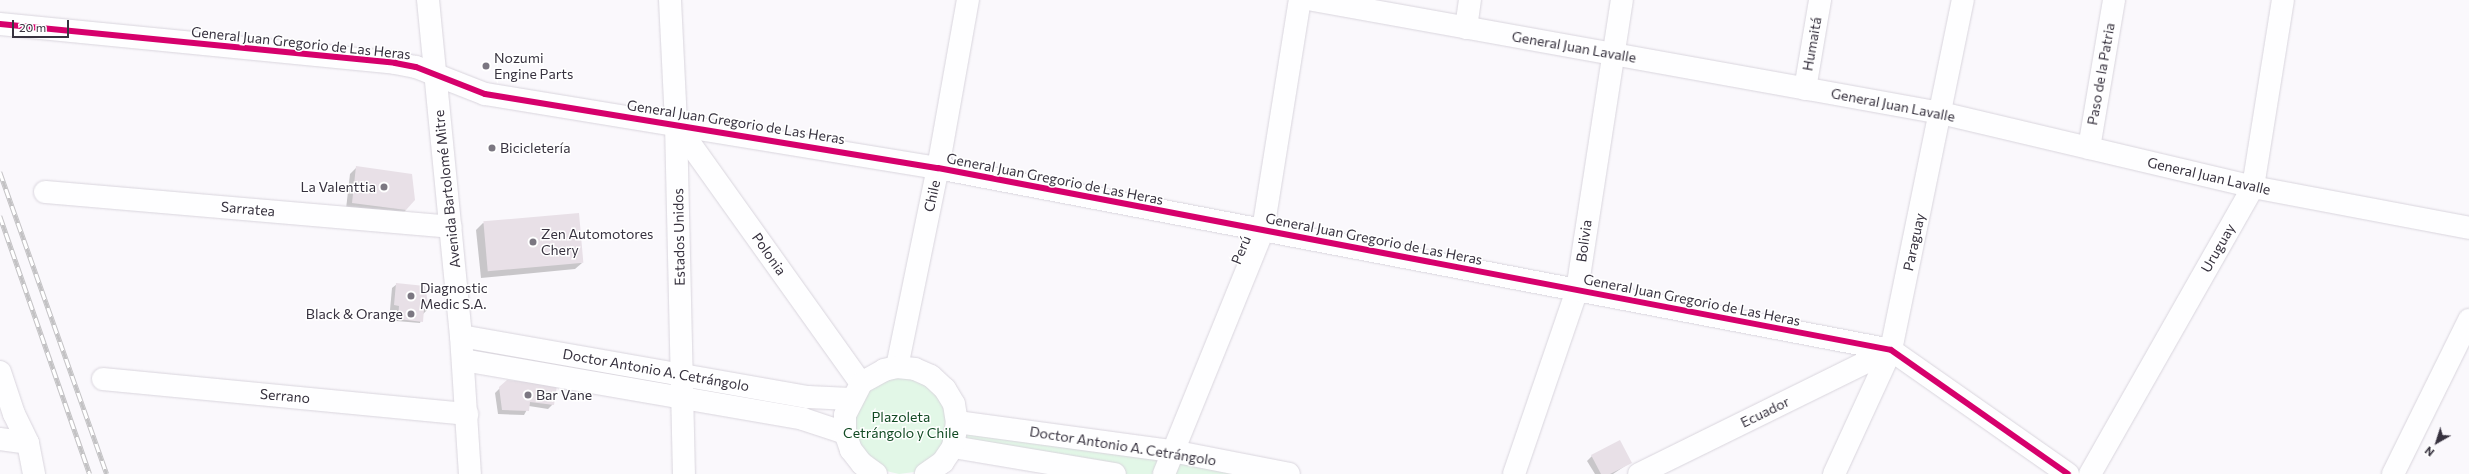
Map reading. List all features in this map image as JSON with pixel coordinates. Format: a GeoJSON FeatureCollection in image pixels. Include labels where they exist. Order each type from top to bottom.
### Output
{"type":"FeatureCollection","features":[{"type":"Feature","properties":{"kind":"street","name":"Avenida Bartolomé Mitre"},"geometry":{"type":"LineString","coordinates":[[428,0],[461,336],[470,474]]}},
{"type":"Feature","properties":{"kind":"street","name":"Estados Unidos"},"geometry":{"type":"LineString","coordinates":[[670,0],[676,124],[684,474]]}},
{"type":"Feature","properties":{"kind":"street","name":"Chile"},"geometry":{"type":"LineString","coordinates":[[897,367],[938,168],[968,0]]}},
{"type":"Feature","properties":{"kind":"street","name":"Perú"},"geometry":{"type":"LineString","coordinates":[[1164,474],[1172,451],[1263,230],[1300,0]]}},
{"type":"Feature","properties":{"kind":"street","name":"General Juan Lavalle"},"geometry":{"type":"LineString","coordinates":[[1313,0],[1941,114],[2252,187],[2469,228]]}},
{"type":"Feature","properties":{"kind":"street"},"geometry":{"type":"LineString","coordinates":[[1466,28],[1470,0]]}},
{"type":"Feature","properties":{"kind":"street","name":"Bolivia"},"geometry":{"type":"LineString","coordinates":[[1514,474],[1576,290],[1612,54],[1622,0]]}},
{"type":"Feature","properties":{"kind":"street","name":"Humaitá"},"geometry":{"type":"LineString","coordinates":[[1805,89],[1820,0]]}},
{"type":"Feature","properties":{"kind":"street","name":"Paraguay"},"geometry":{"type":"LineString","coordinates":[[1834,474],[1891,350],[1941,114],[1963,0]]}},
{"type":"Feature","properties":{"kind":"street","name":"Paso de la Patria"},"geometry":{"type":"LineString","coordinates":[[2089,148],[2114,0]]}},
{"type":"Feature","properties":{"kind":"street","name":"Uruguay"},"geometry":{"type":"LineString","coordinates":[[2090,474],[2252,187],[2283,0]]}},
{"type":"Feature","properties":{"kind":"street","name":"General Juan Gregorio de Las Heras"},"geometry":{"type":"LineString","coordinates":[[0,24],[395,63],[436,75],[485,94],[938,168],[1891,350],[2068,474]]}},
{"type":"Feature","properties":{"kind":"street","name":"Polonia"},"geometry":{"type":"LineString","coordinates":[[676,124],[856,391]]}},
{"type":"Feature","properties":{"kind":"street","name":"Sarratea"},"geometry":{"type":"LineString","coordinates":[[45,192],[450,227]]}},
{"type":"Feature","properties":{"kind":"street"},"geometry":{"type":"LineString","coordinates":[[2393,474],[2469,320]]}},
{"type":"Feature","properties":{"kind":"street","name":"Doctor Antonio A. Cetrángolo"},"geometry":{"type":"LineString","coordinates":[[461,336],[808,397],[856,391]]}},
{"type":"Feature","properties":{"kind":"street","name":"Ecuador"},"geometry":{"type":"LineString","coordinates":[[1639,474],[1891,350]]}},
{"type":"Feature","properties":{"kind":"street","name":"Doctor Antonio A. Cetrángolo"},"geometry":{"type":"LineString","coordinates":[[463,360],[803,419],[845,433]]}},
{"type":"Feature","properties":{"kind":"street"},"geometry":{"type":"LineString","coordinates":[[860,470],[845,433],[845,415],[856,391],[884,370],[897,367],[915,369],[932,376],[945,388],[954,404],[957,422],[952,447],[943,462],[926,474]]}},
{"type":"Feature","properties":{"kind":"street"},"geometry":{"type":"LineString","coordinates":[[0,372],[14,414],[28,443],[34,474]]}},
{"type":"Feature","properties":{"kind":"street","name":"Serrano"},"geometry":{"type":"LineString","coordinates":[[103,379],[467,414]]}},
{"type":"Feature","properties":{"kind":"street","name":"Doctor Antonio A. Cetrángolo"},"geometry":{"type":"LineString","coordinates":[[957,422],[1172,451],[1289,474]]}},
{"type":"Feature","properties":{"kind":"street"},"geometry":{"type":"LineString","coordinates":[[0,439],[28,443]]}},
{"type":"Feature","properties":{"kind":"street","name":"Doctor Antonio A. Cetrángolo"},"geometry":{"type":"LineString","coordinates":[[952,447],[1115,474]]}},
{"type":"Feature","properties":{"kind":"green space","name":"Plazoleta Cetrángolo y Chile"},"geometry":{"type":"Polygon","coordinates":[[[912,376],[941,393],[949,438],[928,465],[914,472],[899,474],[882,470],[857,448],[853,417],[858,402],[881,378],[912,376]]]}},
{"type":"Feature","properties":{"kind":"green space"},"geometry":{"type":"Polygon","coordinates":[[[957,422],[1289,474],[1115,474],[953,447],[957,422]]]}},
{"type":"Feature","properties":{"kind":"building","name":"La Valenttia"},"geometry":{"type":"Polygon","coordinates":[[[356,166],[412,174],[415,200],[406,210],[352,203],[356,166]]]}},
{"type":"Feature","properties":{"kind":"building","name":"Zen Automotores Chery"},"geometry":{"type":"Polygon","coordinates":[[[579,213],[583,263],[488,271],[483,221],[579,213]]]}},
{"type":"Feature","properties":{"kind":"building","name":"Diagnostic Medic S.A."},"geometry":{"type":"Polygon","coordinates":[[[396,283],[425,286],[429,309],[424,309],[423,322],[398,319],[399,306],[394,305],[396,283]]]}},
{"type":"Feature","properties":{"kind":"building","name":"Bar Vane"},"geometry":{"type":"Polygon","coordinates":[[[507,380],[557,385],[554,405],[530,402],[529,411],[502,410],[499,387],[507,380]]]}},
{"type":"Feature","properties":{"kind":"building"},"geometry":{"type":"Polygon","coordinates":[[[1620,440],[1632,463],[1610,474],[1601,474],[1591,455],[1620,440]]]}},
{"type":"Feature","properties":{"kind":"railway"},"geometry":{"type":"LineString","coordinates":[[0,172],[107,474]]}},
{"type":"Feature","properties":{"kind":"railway"},"geometry":{"type":"LineString","coordinates":[[0,216],[90,474]]}},
{"type":"Feature","properties":{"kind":"cycle path"},"geometry":{"type":"LineString","coordinates":[[0,24],[395,63],[416,67],[485,94],[938,168],[1891,350],[2068,474]]}},
{"type":"Feature","properties":{"kind":"place","name":"Nozumi Engine Parts"},"geometry":{"type":"Point","coordinates":[486,66]}},
{"type":"Feature","properties":{"kind":"place","name":"Bicicletería"},"geometry":{"type":"Point","coordinates":[492,148]}},
{"type":"Feature","properties":{"kind":"place","name":"La Valenttia"},"geometry":{"type":"Point","coordinates":[384,187]}},
{"type":"Feature","properties":{"kind":"place","name":"Zen Automotores Chery"},"geometry":{"type":"Point","coordinates":[533,242]}},
{"type":"Feature","properties":{"kind":"place","name":"Diagnostic Medic S.A."},"geometry":{"type":"Point","coordinates":[411,296]}},
{"type":"Feature","properties":{"kind":"place","name":"Black & Orange"},"geometry":{"type":"Point","coordinates":[411,314]}},
{"type":"Feature","properties":{"kind":"place","name":"Bar Vane"},"geometry":{"type":"Point","coordinates":[528,395]}}]}
